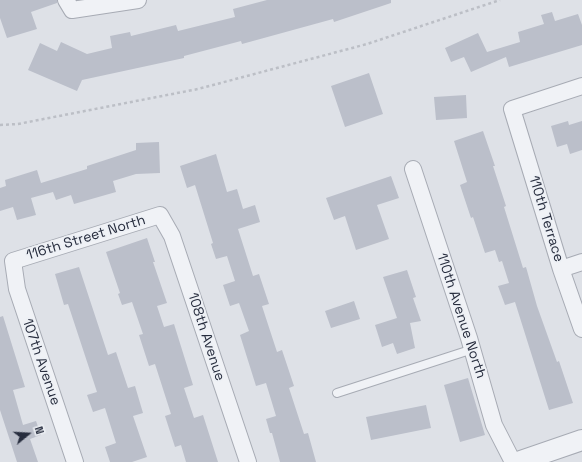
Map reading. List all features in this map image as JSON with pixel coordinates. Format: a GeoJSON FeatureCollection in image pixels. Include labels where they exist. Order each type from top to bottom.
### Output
{"type":"FeatureCollection","features":[{"type":"Feature","properties":{"kind":"street"},"geometry":{"type":"LineString","coordinates":[[69,5],[138,0]]}},
{"type":"Feature","properties":{"kind":"street","name":"110th Terrace"},"geometry":{"type":"LineString","coordinates":[[582,86],[512,109],[561,269],[582,329]]}},
{"type":"Feature","properties":{"kind":"street","name":"110th Avenue North"},"geometry":{"type":"LineString","coordinates":[[413,169],[473,349],[494,425],[512,462]]}},
{"type":"Feature","properties":{"kind":"street","name":"116th Street North"},"geometry":{"type":"LineString","coordinates":[[13,261],[160,215]]}},
{"type":"Feature","properties":{"kind":"street","name":"108th Avenue"},"geometry":{"type":"LineString","coordinates":[[160,215],[172,236],[248,462]]}},
{"type":"Feature","properties":{"kind":"street","name":"107th Avenue"},"geometry":{"type":"LineString","coordinates":[[13,261],[17,289],[75,462]]}},
{"type":"Feature","properties":{"kind":"street"},"geometry":{"type":"LineString","coordinates":[[561,269],[582,262]]}},
{"type":"Feature","properties":{"kind":"street"},"geometry":{"type":"LineString","coordinates":[[518,462],[582,440]]}},
{"type":"Feature","properties":{"kind":"lane"},"geometry":{"type":"LineString","coordinates":[[337,393],[473,349]]}},
{"type":"Feature","properties":{"kind":"path"},"geometry":{"type":"LineString","coordinates":[[0,125],[18,124],[198,89],[367,44],[500,0]]}},
{"type":"Feature","properties":{"kind":"building"},"geometry":{"type":"Polygon","coordinates":[[[0,0],[57,0],[57,3],[31,12],[37,29],[7,38],[0,18],[0,0]]]}},
{"type":"Feature","properties":{"kind":"building"},"geometry":{"type":"Polygon","coordinates":[[[267,0],[391,0],[391,3],[334,22],[333,19],[242,44],[241,41],[184,56],[184,58],[82,80],[77,91],[28,70],[40,43],[57,51],[61,42],[87,54],[112,48],[110,36],[130,32],[131,36],[176,25],[178,31],[235,17],[233,9],[267,0]]]}},
{"type":"Feature","properties":{"kind":"building"},"geometry":{"type":"Polygon","coordinates":[[[552,12],[555,21],[578,14],[582,25],[582,45],[509,67],[506,57],[471,72],[464,57],[451,62],[445,48],[478,33],[487,52],[520,42],[518,32],[544,24],[541,15],[552,12]]]}},
{"type":"Feature","properties":{"kind":"building"},"geometry":{"type":"Polygon","coordinates":[[[369,73],[383,114],[345,127],[331,86],[369,73]]]}},
{"type":"Feature","properties":{"kind":"building"},"geometry":{"type":"Polygon","coordinates":[[[466,95],[467,118],[436,120],[434,97],[466,95]]]}},
{"type":"Feature","properties":{"kind":"building"},"geometry":{"type":"Polygon","coordinates":[[[568,121],[569,125],[582,121],[582,150],[570,154],[567,144],[557,147],[551,126],[568,121]]]}},
{"type":"Feature","properties":{"kind":"building"},"geometry":{"type":"Polygon","coordinates":[[[483,131],[495,166],[493,166],[506,206],[504,207],[523,268],[526,267],[537,306],[557,362],[559,361],[573,403],[549,410],[515,302],[505,305],[498,286],[509,283],[502,261],[499,262],[495,250],[485,253],[460,185],[467,182],[454,141],[483,131]]]}},
{"type":"Feature","properties":{"kind":"building"},"geometry":{"type":"Polygon","coordinates":[[[159,142],[160,173],[136,174],[113,181],[116,192],[74,204],[71,195],[56,200],[53,192],[31,198],[36,215],[17,220],[13,207],[0,211],[0,188],[6,186],[5,180],[37,170],[41,183],[87,169],[87,166],[136,150],[136,143],[159,142]]]}},
{"type":"Feature","properties":{"kind":"building"},"geometry":{"type":"Polygon","coordinates":[[[216,154],[227,192],[237,189],[243,209],[255,205],[260,222],[238,229],[253,276],[259,274],[269,304],[262,306],[277,352],[282,350],[294,386],[289,388],[304,434],[308,433],[316,462],[280,462],[272,433],[270,433],[266,419],[276,416],[266,383],[256,386],[240,335],[249,331],[239,303],[230,306],[223,285],[235,281],[227,256],[216,259],[211,244],[213,243],[195,185],[187,188],[180,166],[216,154]]]}},
{"type":"Feature","properties":{"kind":"building"},"geometry":{"type":"Polygon","coordinates":[[[391,176],[399,198],[377,205],[389,239],[356,250],[345,216],[334,220],[326,198],[391,176]]]}},
{"type":"Feature","properties":{"kind":"building"},"geometry":{"type":"Polygon","coordinates":[[[147,238],[155,262],[153,262],[167,303],[157,306],[164,327],[174,324],[193,385],[184,388],[194,418],[203,415],[218,462],[186,462],[181,445],[175,447],[165,416],[171,414],[155,364],[149,366],[139,335],[143,334],[132,302],[122,305],[118,294],[120,293],[106,252],[147,238]]]}},
{"type":"Feature","properties":{"kind":"building"},"geometry":{"type":"Polygon","coordinates":[[[79,267],[108,355],[116,352],[128,388],[135,386],[143,413],[133,416],[147,457],[132,462],[110,462],[105,447],[116,443],[105,408],[93,412],[87,395],[97,392],[68,304],[64,305],[55,274],[79,267]]]}},
{"type":"Feature","properties":{"kind":"building"},"geometry":{"type":"Polygon","coordinates":[[[407,270],[416,297],[413,298],[421,321],[410,323],[415,348],[397,354],[393,343],[382,347],[375,325],[397,318],[383,277],[407,270]]]}},
{"type":"Feature","properties":{"kind":"building"},"geometry":{"type":"Polygon","coordinates":[[[354,301],[360,319],[331,328],[325,311],[354,301]]]}},
{"type":"Feature","properties":{"kind":"building"},"geometry":{"type":"Polygon","coordinates":[[[3,316],[25,387],[13,390],[23,425],[36,421],[41,435],[30,439],[38,462],[17,462],[0,410],[0,317],[3,316]]]}},
{"type":"Feature","properties":{"kind":"building"},"geometry":{"type":"Polygon","coordinates":[[[468,378],[485,435],[460,442],[444,385],[468,378]]]}},
{"type":"Feature","properties":{"kind":"building"},"geometry":{"type":"Polygon","coordinates":[[[426,405],[431,428],[371,440],[366,417],[426,405]]]}}]}
